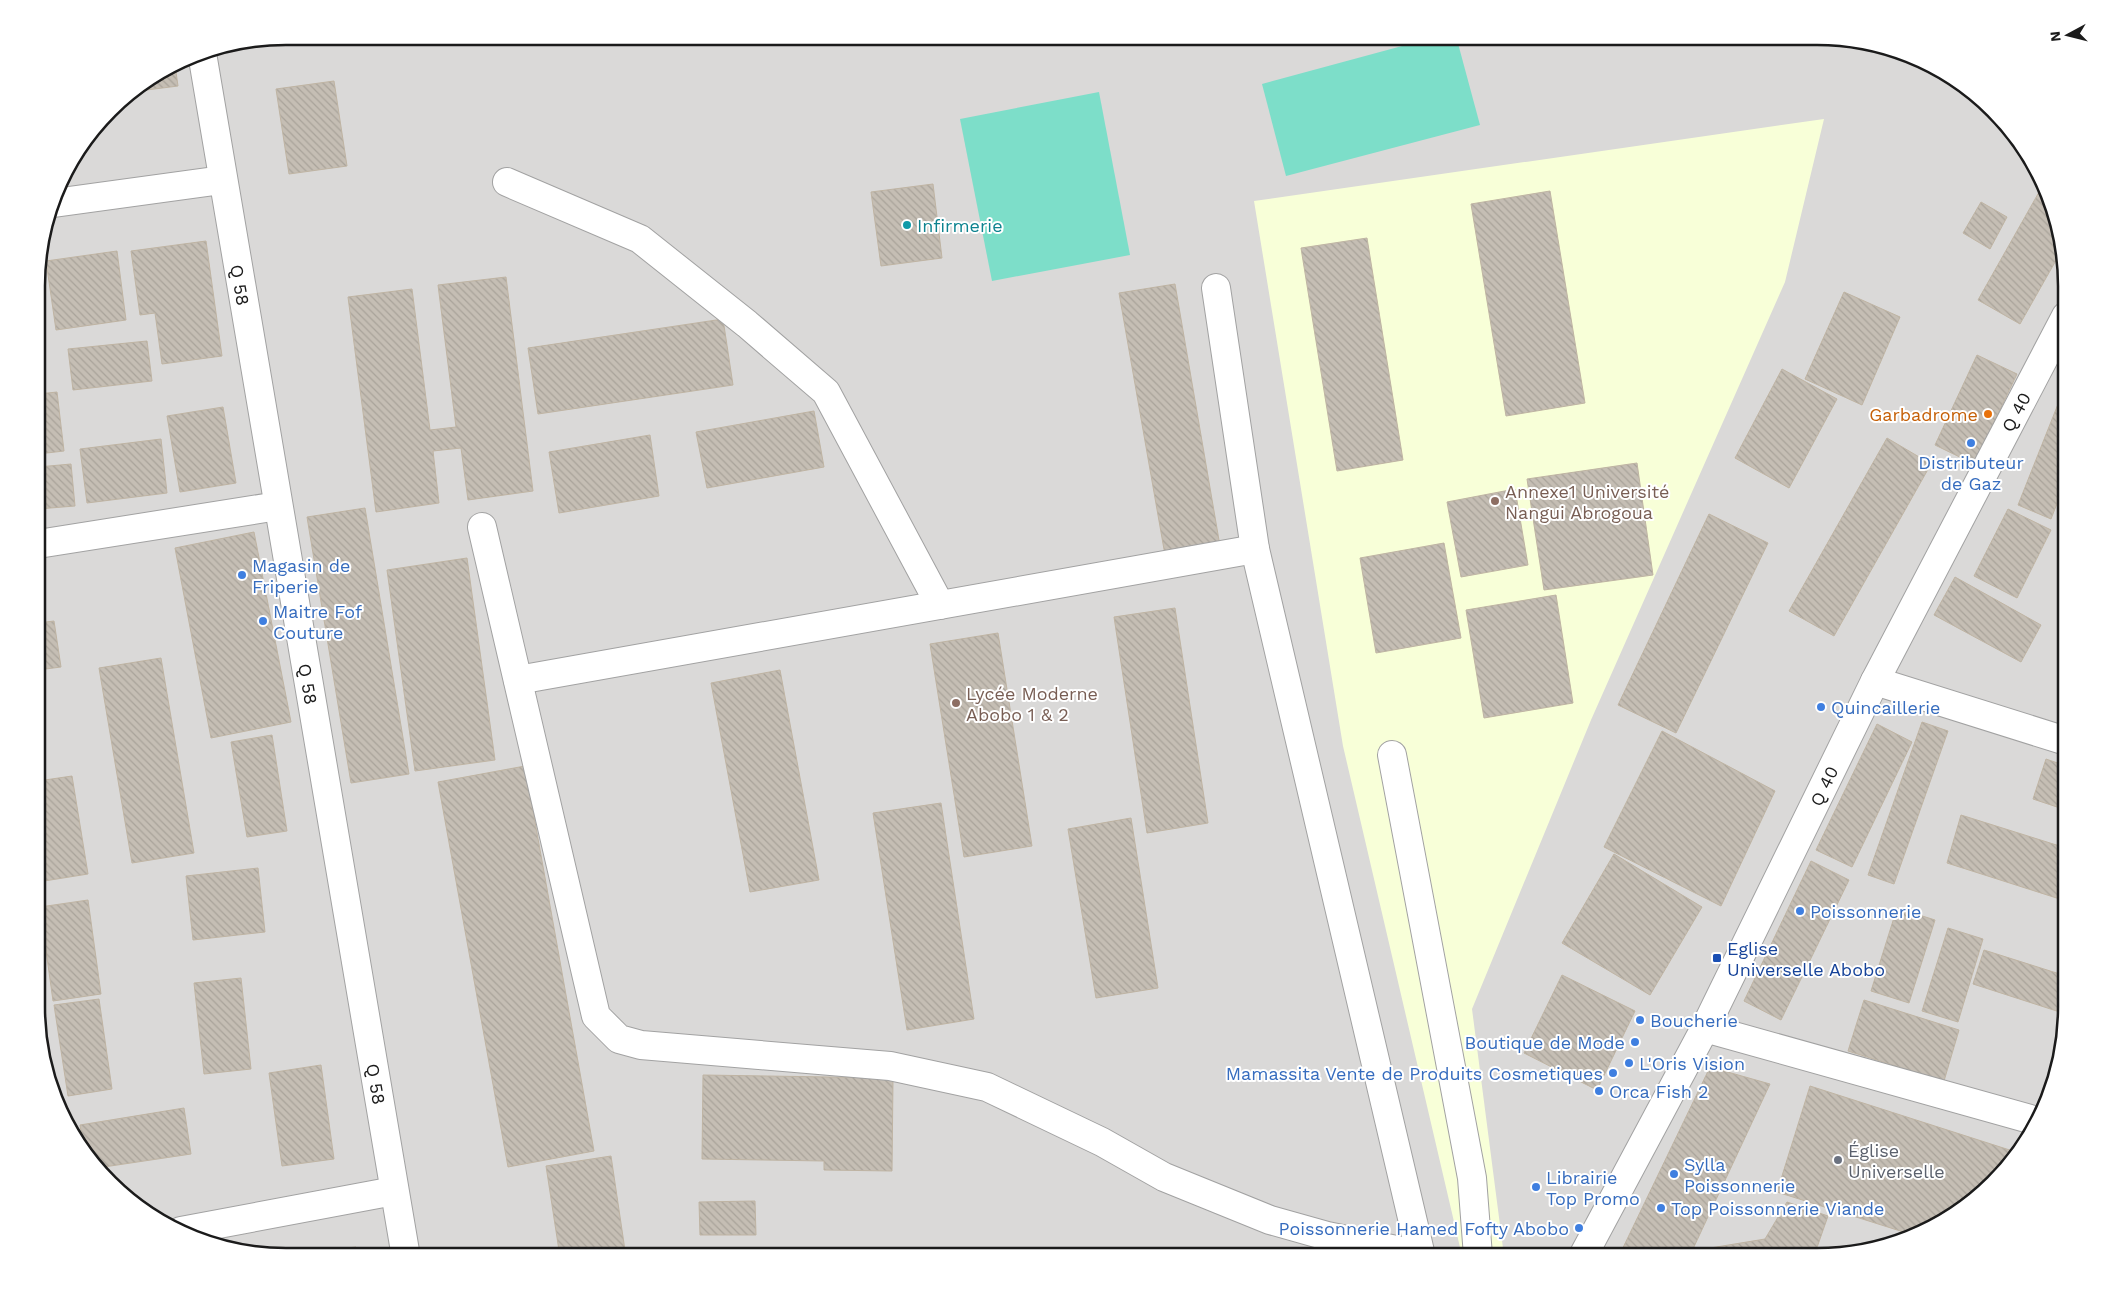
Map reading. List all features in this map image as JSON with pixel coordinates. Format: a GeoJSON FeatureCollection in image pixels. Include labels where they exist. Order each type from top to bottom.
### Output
{"type":"FeatureCollection","features":[{"type":"Feature","properties":{"kind":"street","name":"Q 58"},"geometry":{"type":"LineString","coordinates":[[203,60],[404,1248]]}},
{"type":"Feature","properties":{"kind":"street"},"geometry":{"type":"LineString","coordinates":[[60,202],[222,180]]}},
{"type":"Feature","properties":{"kind":"street"},"geometry":{"type":"LineString","coordinates":[[507,182],[640,239],[747,324],[826,392],[940,605]]}},
{"type":"Feature","properties":{"kind":"street"},"geometry":{"type":"LineString","coordinates":[[1216,288],[1255,549],[1419,1248]]}},
{"type":"Feature","properties":{"kind":"street","name":"Q 40"},"geometry":{"type":"LineString","coordinates":[[1587,1248],[1705,1028],[1876,681],[2058,331]]}},
{"type":"Feature","properties":{"kind":"street"},"geometry":{"type":"LineString","coordinates":[[45,543],[278,506]]}},
{"type":"Feature","properties":{"kind":"street"},"geometry":{"type":"LineString","coordinates":[[482,527],[596,1016],[619,1039],[641,1045],[890,1066],[987,1087],[1102,1142],[1164,1176],[1270,1220],[1327,1236],[1383,1248]]}},
{"type":"Feature","properties":{"kind":"street"},"geometry":{"type":"LineString","coordinates":[[518,680],[1255,549]]}},
{"type":"Feature","properties":{"kind":"street"},"geometry":{"type":"LineString","coordinates":[[1876,681],[2058,738]]}},
{"type":"Feature","properties":{"kind":"street"},"geometry":{"type":"LineString","coordinates":[[1392,755],[1472,1178],[1477,1248]]}},
{"type":"Feature","properties":{"kind":"street"},"geometry":{"type":"LineString","coordinates":[[1705,1028],[2030,1119]]}},
{"type":"Feature","properties":{"kind":"street"},"geometry":{"type":"LineString","coordinates":[[192,1229],[394,1191]]}},
{"type":"Feature","properties":{"kind":"shaded area"},"geometry":{"type":"Polygon","coordinates":[[[1406,45],[1458,45],[1480,125],[1286,176],[1262,84],[1406,45]]]}},
{"type":"Feature","properties":{"kind":"shaded area"},"geometry":{"type":"Polygon","coordinates":[[[1817,45],[1849,47],[1880,53],[1909,63],[1938,77],[1988,115],[2026,165],[2045,208],[2056,254],[2058,286],[2058,1007],[2056,1039],[2050,1070],[2040,1099],[2026,1128],[1988,1178],[1938,1216],[1909,1230],[1880,1240],[1849,1246],[1817,1248],[286,1248],[254,1246],[223,1240],[194,1230],[165,1216],[115,1178],[77,1128],[58,1085],[47,1039],[45,1007],[45,286],[47,254],[53,223],[70,179],[95,139],[115,115],[165,77],[194,63],[223,53],[270,46],[1817,45]]]}},
{"type":"Feature","properties":{"kind":"shaded area"},"geometry":{"type":"Polygon","coordinates":[[[1099,92],[1130,255],[992,281],[960,119],[1099,92]]]}},
{"type":"Feature","properties":{"kind":"shaded area","name":"Annexe1 Université Nangui Abrogoua"},"geometry":{"type":"Polygon","coordinates":[[[1824,119],[1785,282],[1591,720],[1472,1009],[1503,1248],[1460,1248],[1343,746],[1254,201],[1824,119]]]}},
{"type":"Feature","properties":{"kind":"building"},"geometry":{"type":"Polygon","coordinates":[[[176,72],[178,86],[146,90],[176,72]]]}},
{"type":"Feature","properties":{"kind":"building"},"geometry":{"type":"Polygon","coordinates":[[[334,81],[347,166],[289,174],[276,89],[334,81]]]}},
{"type":"Feature","properties":{"kind":"building","name":"Infirmerie"},"geometry":{"type":"Polygon","coordinates":[[[933,184],[942,258],[881,266],[871,192],[933,184]]]}},
{"type":"Feature","properties":{"kind":"building"},"geometry":{"type":"Polygon","coordinates":[[[1550,191],[1585,403],[1506,416],[1471,204],[1550,191]]]}},
{"type":"Feature","properties":{"kind":"building"},"geometry":{"type":"Polygon","coordinates":[[[2039,192],[2050,223],[2056,260],[2020,324],[1978,300],[2039,192]]]}},
{"type":"Feature","properties":{"kind":"building"},"geometry":{"type":"Polygon","coordinates":[[[1981,202],[2007,217],[1990,249],[1963,233],[1981,202]]]}},
{"type":"Feature","properties":{"kind":"building"},"geometry":{"type":"Polygon","coordinates":[[[1367,238],[1403,460],[1337,471],[1301,248],[1367,238]]]}},
{"type":"Feature","properties":{"kind":"building"},"geometry":{"type":"Polygon","coordinates":[[[206,241],[222,356],[162,364],[155,313],[140,315],[131,251],[206,241]]]}},
{"type":"Feature","properties":{"kind":"building"},"geometry":{"type":"Polygon","coordinates":[[[117,251],[126,320],[56,330],[47,261],[117,251]]]}},
{"type":"Feature","properties":{"kind":"building"},"geometry":{"type":"Polygon","coordinates":[[[506,277],[533,491],[468,500],[461,448],[433,451],[439,503],[376,512],[348,297],[412,289],[430,430],[456,427],[438,285],[506,277]]]}},
{"type":"Feature","properties":{"kind":"building"},"geometry":{"type":"Polygon","coordinates":[[[1175,284],[1220,546],[1165,555],[1119,293],[1175,284]]]}},
{"type":"Feature","properties":{"kind":"building"},"geometry":{"type":"Polygon","coordinates":[[[1844,292],[1900,317],[1862,405],[1805,379],[1844,292]]]}},
{"type":"Feature","properties":{"kind":"building"},"geometry":{"type":"Polygon","coordinates":[[[723,319],[733,385],[538,414],[528,348],[723,319]]]}},
{"type":"Feature","properties":{"kind":"building"},"geometry":{"type":"Polygon","coordinates":[[[147,341],[152,381],[73,390],[68,349],[147,341]]]}},
{"type":"Feature","properties":{"kind":"building"},"geometry":{"type":"Polygon","coordinates":[[[1977,355],[2017,374],[1974,464],[1935,445],[1977,355]]]}},
{"type":"Feature","properties":{"kind":"building"},"geometry":{"type":"Polygon","coordinates":[[[1782,369],[1837,399],[1789,488],[1735,458],[1782,369]]]}},
{"type":"Feature","properties":{"kind":"building"},"geometry":{"type":"Polygon","coordinates":[[[57,392],[64,451],[45,453],[45,393],[57,392]]]}},
{"type":"Feature","properties":{"kind":"building"},"geometry":{"type":"Polygon","coordinates":[[[2058,404],[2058,501],[2051,519],[2018,505],[2058,404]]]}},
{"type":"Feature","properties":{"kind":"building"},"geometry":{"type":"Polygon","coordinates":[[[223,407],[236,483],[180,492],[167,416],[223,407]]]}},
{"type":"Feature","properties":{"kind":"building"},"geometry":{"type":"Polygon","coordinates":[[[814,411],[824,467],[707,488],[696,432],[814,411]]]}},
{"type":"Feature","properties":{"kind":"building"},"geometry":{"type":"Polygon","coordinates":[[[650,435],[659,496],[559,513],[549,452],[650,435]]]}},
{"type":"Feature","properties":{"kind":"building"},"geometry":{"type":"Polygon","coordinates":[[[1887,438],[1931,464],[1834,636],[1789,611],[1887,438]]]}},
{"type":"Feature","properties":{"kind":"building"},"geometry":{"type":"Polygon","coordinates":[[[161,439],[167,493],[87,503],[80,449],[161,439]]]}},
{"type":"Feature","properties":{"kind":"building"},"geometry":{"type":"Polygon","coordinates":[[[1637,463],[1653,575],[1544,590],[1527,479],[1637,463]]]}},
{"type":"Feature","properties":{"kind":"building"},"geometry":{"type":"Polygon","coordinates":[[[71,464],[75,506],[45,508],[45,466],[71,464]]]}},
{"type":"Feature","properties":{"kind":"building"},"geometry":{"type":"Polygon","coordinates":[[[1515,489],[1528,565],[1461,577],[1447,502],[1515,489]]]}},
{"type":"Feature","properties":{"kind":"building"},"geometry":{"type":"Polygon","coordinates":[[[365,508],[409,774],[351,783],[307,517],[365,508]]]}},
{"type":"Feature","properties":{"kind":"building"},"geometry":{"type":"Polygon","coordinates":[[[2008,509],[2051,530],[2017,598],[1974,576],[2008,509]]]}},
{"type":"Feature","properties":{"kind":"building"},"geometry":{"type":"Polygon","coordinates":[[[1709,514],[1768,543],[1676,733],[1618,705],[1709,514]]]}},
{"type":"Feature","properties":{"kind":"building"},"geometry":{"type":"Polygon","coordinates":[[[254,532],[291,722],[211,738],[175,548],[254,532]]]}},
{"type":"Feature","properties":{"kind":"building"},"geometry":{"type":"Polygon","coordinates":[[[1444,543],[1461,638],[1376,653],[1360,558],[1444,543]]]}},
{"type":"Feature","properties":{"kind":"building"},"geometry":{"type":"Polygon","coordinates":[[[467,558],[495,760],[415,771],[387,570],[467,558]]]}},
{"type":"Feature","properties":{"kind":"building"},"geometry":{"type":"Polygon","coordinates":[[[1955,577],[2041,625],[2021,662],[1934,615],[1955,577]]]}},
{"type":"Feature","properties":{"kind":"building"},"geometry":{"type":"Polygon","coordinates":[[[1556,595],[1573,703],[1484,718],[1466,610],[1556,595]]]}},
{"type":"Feature","properties":{"kind":"building"},"geometry":{"type":"Polygon","coordinates":[[[1175,608],[1208,823],[1147,833],[1114,617],[1175,608]]]}},
{"type":"Feature","properties":{"kind":"building"},"geometry":{"type":"Polygon","coordinates":[[[54,621],[61,667],[45,669],[45,622],[54,621]]]}},
{"type":"Feature","properties":{"kind":"building"},"geometry":{"type":"Polygon","coordinates":[[[998,633],[1032,846],[964,857],[930,644],[998,633]]]}},
{"type":"Feature","properties":{"kind":"building"},"geometry":{"type":"Polygon","coordinates":[[[161,658],[194,853],[132,863],[99,668],[161,658]]]}},
{"type":"Feature","properties":{"kind":"building"},"geometry":{"type":"Polygon","coordinates":[[[780,670],[819,880],[750,892],[711,683],[780,670]]]}},
{"type":"Feature","properties":{"kind":"building"},"geometry":{"type":"Polygon","coordinates":[[[1922,722],[1948,731],[1894,884],[1868,875],[1922,722]]]}},
{"type":"Feature","properties":{"kind":"building"},"geometry":{"type":"Polygon","coordinates":[[[1877,724],[1912,742],[1852,867],[1816,850],[1877,724]]]}},
{"type":"Feature","properties":{"kind":"building"},"geometry":{"type":"Polygon","coordinates":[[[1662,731],[1775,791],[1721,906],[1604,847],[1662,731]]]}},
{"type":"Feature","properties":{"kind":"building"},"geometry":{"type":"Polygon","coordinates":[[[272,735],[287,831],[247,837],[231,742],[272,735]]]}},
{"type":"Feature","properties":{"kind":"building"},"geometry":{"type":"Polygon","coordinates":[[[2046,759],[2058,763],[2058,807],[2033,799],[2046,759]]]}},
{"type":"Feature","properties":{"kind":"building"},"geometry":{"type":"Polygon","coordinates":[[[525,766],[594,1151],[508,1167],[438,782],[525,766]]]}},
{"type":"Feature","properties":{"kind":"building"},"geometry":{"type":"Polygon","coordinates":[[[72,776],[88,874],[45,881],[45,780],[72,776]]]}},
{"type":"Feature","properties":{"kind":"building"},"geometry":{"type":"Polygon","coordinates":[[[941,803],[974,1019],[907,1030],[873,813],[941,803]]]}},
{"type":"Feature","properties":{"kind":"building"},"geometry":{"type":"Polygon","coordinates":[[[1961,815],[2058,845],[2058,898],[1947,863],[1961,815]]]}},
{"type":"Feature","properties":{"kind":"building"},"geometry":{"type":"Polygon","coordinates":[[[1131,818],[1158,988],[1096,998],[1068,829],[1131,818]]]}},
{"type":"Feature","properties":{"kind":"building"},"geometry":{"type":"Polygon","coordinates":[[[1614,854],[1702,907],[1650,995],[1562,943],[1614,854]]]}},
{"type":"Feature","properties":{"kind":"building"},"geometry":{"type":"Polygon","coordinates":[[[1811,861],[1849,880],[1781,1020],[1744,1001],[1811,861]]]}},
{"type":"Feature","properties":{"kind":"building"},"geometry":{"type":"Polygon","coordinates":[[[258,868],[265,932],[193,940],[186,876],[258,868]]]}},
{"type":"Feature","properties":{"kind":"building"},"geometry":{"type":"Polygon","coordinates":[[[88,900],[101,994],[53,1001],[45,943],[45,906],[88,900]]]}},
{"type":"Feature","properties":{"kind":"building"},"geometry":{"type":"Polygon","coordinates":[[[1897,908],[1935,920],[1909,1003],[1871,991],[1897,908]]]}},
{"type":"Feature","properties":{"kind":"building"},"geometry":{"type":"Polygon","coordinates":[[[1948,928],[1983,939],[1958,1022],[1922,1011],[1948,928]]]}},
{"type":"Feature","properties":{"kind":"building"},"geometry":{"type":"Polygon","coordinates":[[[1984,950],[2058,973],[2058,1011],[1973,984],[1984,950]]]}},
{"type":"Feature","properties":{"kind":"building"},"geometry":{"type":"Polygon","coordinates":[[[1562,975],[1635,1011],[1597,1090],[1524,1053],[1562,975]]]}},
{"type":"Feature","properties":{"kind":"building"},"geometry":{"type":"Polygon","coordinates":[[[241,978],[251,1069],[204,1074],[194,983],[241,978]]]}},
{"type":"Feature","properties":{"kind":"building"},"geometry":{"type":"Polygon","coordinates":[[[99,999],[112,1089],[68,1096],[54,1005],[99,999]]]}},
{"type":"Feature","properties":{"kind":"building"},"geometry":{"type":"Polygon","coordinates":[[[1864,1000],[1959,1030],[1944,1081],[1848,1051],[1864,1000]]]}},
{"type":"Feature","properties":{"kind":"building"},"geometry":{"type":"Polygon","coordinates":[[[321,1065],[334,1159],[282,1166],[269,1073],[321,1065]]]}},
{"type":"Feature","properties":{"kind":"building"},"geometry":{"type":"Polygon","coordinates":[[[1710,1067],[1770,1084],[1693,1248],[1623,1248],[1710,1067]]]}},
{"type":"Feature","properties":{"kind":"building"},"geometry":{"type":"Polygon","coordinates":[[[703,1075],[893,1078],[892,1171],[824,1170],[824,1161],[702,1159],[703,1075]]]}},
{"type":"Feature","properties":{"kind":"building"},"geometry":{"type":"Polygon","coordinates":[[[1810,1086],[2011,1150],[1988,1178],[1964,1198],[1938,1216],[1903,1232],[1777,1192],[1810,1086]]]}},
{"type":"Feature","properties":{"kind":"building"},"geometry":{"type":"Polygon","coordinates":[[[184,1108],[191,1154],[106,1167],[81,1134],[80,1125],[184,1108]]]}},
{"type":"Feature","properties":{"kind":"building"},"geometry":{"type":"Polygon","coordinates":[[[611,1156],[625,1248],[559,1248],[546,1166],[611,1156]]]}},
{"type":"Feature","properties":{"kind":"building"},"geometry":{"type":"Polygon","coordinates":[[[755,1201],[756,1235],[700,1235],[699,1202],[755,1201]]]}},
{"type":"Feature","properties":{"kind":"building"},"geometry":{"type":"Polygon","coordinates":[[[1787,1202],[1828,1216],[1817,1248],[1710,1248],[1765,1239],[1787,1202]]]}},
{"type":"Feature","properties":{"kind":"place","name":"Infirmerie"},"geometry":{"type":"Point","coordinates":[907,225]}},
{"type":"Feature","properties":{"kind":"place","name":"Garbadrome"},"geometry":{"type":"Point","coordinates":[1988,414]}},
{"type":"Feature","properties":{"kind":"place","name":"Distributeur de Gaz"},"geometry":{"type":"Point","coordinates":[1971,443]}},
{"type":"Feature","properties":{"kind":"place","name":"Annexe1 Université Nangui Abrogoua"},"geometry":{"type":"Point","coordinates":[1495,501]}},
{"type":"Feature","properties":{"kind":"place","name":"Magasin de Friperie"},"geometry":{"type":"Point","coordinates":[242,575]}},
{"type":"Feature","properties":{"kind":"place","name":"Maitre Fof Couture"},"geometry":{"type":"Point","coordinates":[263,621]}},
{"type":"Feature","properties":{"kind":"place","name":"Lycée Moderne Abobo 1 & 2"},"geometry":{"type":"Point","coordinates":[956,703]}},
{"type":"Feature","properties":{"kind":"place","name":"Quincaillerie"},"geometry":{"type":"Point","coordinates":[1821,707]}},
{"type":"Feature","properties":{"kind":"place","name":"Poissonnerie"},"geometry":{"type":"Point","coordinates":[1800,911]}},
{"type":"Feature","properties":{"kind":"place","name":"Eglise Universelle Abobo"},"geometry":{"type":"Point","coordinates":[1717,958]}},
{"type":"Feature","properties":{"kind":"place","name":"Boucherie"},"geometry":{"type":"Point","coordinates":[1640,1020]}},
{"type":"Feature","properties":{"kind":"place","name":"Boutique de Mode"},"geometry":{"type":"Point","coordinates":[1635,1042]}},
{"type":"Feature","properties":{"kind":"place","name":"L'Oris Vision"},"geometry":{"type":"Point","coordinates":[1629,1063]}},
{"type":"Feature","properties":{"kind":"place","name":"Mamassita Vente de Produits Cosmetiques"},"geometry":{"type":"Point","coordinates":[1613,1073]}},
{"type":"Feature","properties":{"kind":"place","name":"Orca Fish 2"},"geometry":{"type":"Point","coordinates":[1599,1091]}},
{"type":"Feature","properties":{"kind":"place","name":"Église Universelle"},"geometry":{"type":"Point","coordinates":[1838,1160]}},
{"type":"Feature","properties":{"kind":"place","name":"Sylla Poissonnerie"},"geometry":{"type":"Point","coordinates":[1674,1174]}},
{"type":"Feature","properties":{"kind":"place","name":"Librairie Top Promo"},"geometry":{"type":"Point","coordinates":[1536,1187]}},
{"type":"Feature","properties":{"kind":"place","name":"Top Poissonnerie Viande"},"geometry":{"type":"Point","coordinates":[1661,1208]}},
{"type":"Feature","properties":{"kind":"place","name":"Poissonnerie Hamed Fofty Abobo"},"geometry":{"type":"Point","coordinates":[1579,1228]}}]}
